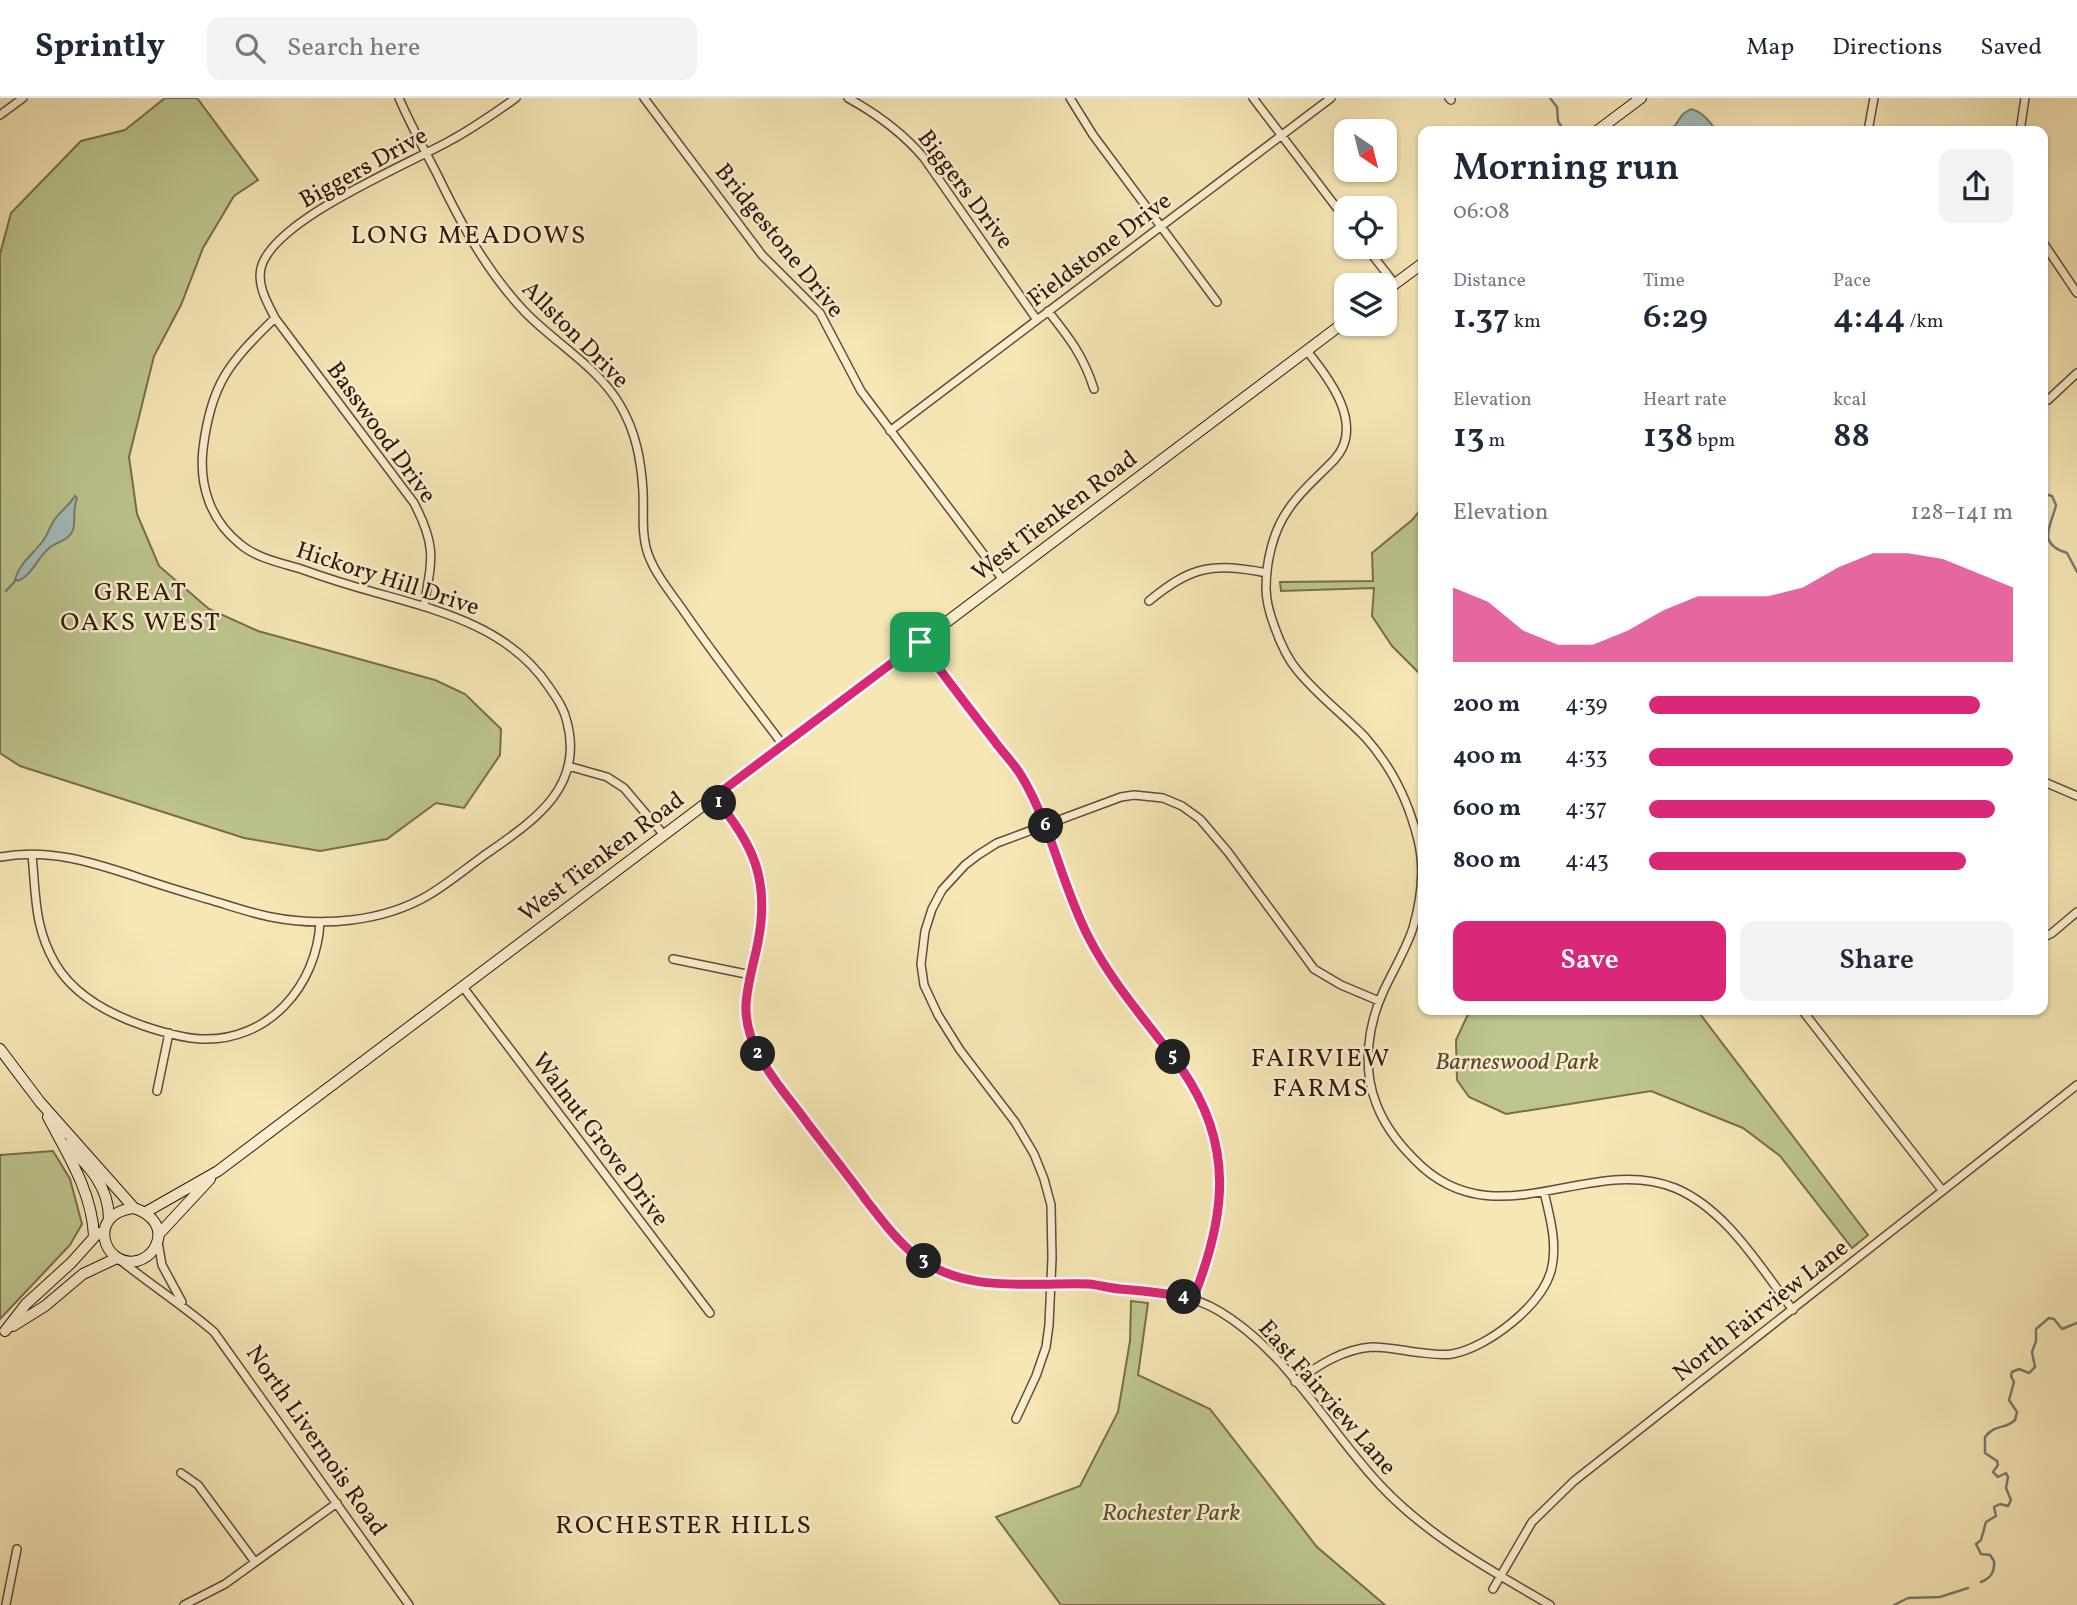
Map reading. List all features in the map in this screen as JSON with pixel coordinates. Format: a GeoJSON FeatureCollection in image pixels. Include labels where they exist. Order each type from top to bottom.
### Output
{"type":"FeatureCollection","features":[{"type":"Feature","properties":{"kind":"street"},"geometry":{"type":"LineString","coordinates":[[0,115],[23,98]]}},
{"type":"Feature","properties":{"kind":"street","name":"Allston Drive"},"geometry":{"type":"LineString","coordinates":[[399,98],[472,243],[506,291],[617,399],[636,438],[643,492],[644,539],[653,566],[703,639],[783,745]]}},
{"type":"Feature","properties":{"kind":"street","name":"Biggers Drive"},"geometry":{"type":"LineString","coordinates":[[262,292],[261,266],[269,250],[325,205],[453,139],[516,98]]}},
{"type":"Feature","properties":{"kind":"street","name":"Bridgestone Drive"},"geometry":{"type":"LineString","coordinates":[[644,98],[762,255],[820,313],[861,391],[1003,580]]}},
{"type":"Feature","properties":{"kind":"street","name":"Biggers Drive"},"geometry":{"type":"LineString","coordinates":[[848,98],[881,118],[913,145],[1037,320]]}},
{"type":"Feature","properties":{"kind":"street"},"geometry":{"type":"LineString","coordinates":[[1070,98],[1093,135],[1217,302]]}},
{"type":"Feature","properties":{"kind":"street"},"geometry":{"type":"LineString","coordinates":[[1253,98],[1334,204]]}},
{"type":"Feature","properties":{"kind":"street","name":"Fieldstone Drive"},"geometry":{"type":"LineString","coordinates":[[890,431],[1331,98]]}},
{"type":"Feature","properties":{"kind":"street"},"geometry":{"type":"LineString","coordinates":[[1604,126],[1641,98]]}},
{"type":"Feature","properties":{"kind":"street"},"geometry":{"type":"LineString","coordinates":[[1869,126],[1874,98]]}},
{"type":"Feature","properties":{"kind":"street"},"geometry":{"type":"LineString","coordinates":[[2021,126],[2025,98]]}},
{"type":"Feature","properties":{"kind":"street"},"geometry":{"type":"LineString","coordinates":[[2048,250],[2077,293]]}},
{"type":"Feature","properties":{"kind":"street"},"geometry":{"type":"LineString","coordinates":[[1375,259],[1386,273]]}},
{"type":"Feature","properties":{"kind":"street"},"geometry":{"type":"LineString","coordinates":[[1397,282],[1418,267]]}},
{"type":"Feature","properties":{"kind":"street","name":"Basswood Drive"},"geometry":{"type":"LineString","coordinates":[[262,292],[275,318],[414,503],[425,524],[432,547],[424,606]]}},
{"type":"Feature","properties":{"kind":"street"},"geometry":{"type":"LineString","coordinates":[[1048,311],[1076,347],[1086,365],[1094,389]]}},
{"type":"Feature","properties":{"kind":"street","name":"Hickory Hill Drive"},"geometry":{"type":"LineString","coordinates":[[0,857],[32,855],[88,860],[269,917],[320,922],[374,915],[396,910],[427,896],[492,850],[545,808],[565,779],[570,758],[569,731],[564,709],[543,677],[497,636],[424,606],[259,556],[240,545],[210,506],[203,484],[202,459],[211,404],[233,361],[275,318]]}},
{"type":"Feature","properties":{"kind":"street","name":"West Tienken Road"},"geometry":{"type":"LineString","coordinates":[[146,1212],[218,1171],[1334,330]]}},
{"type":"Feature","properties":{"kind":"street"},"geometry":{"type":"LineString","coordinates":[[1307,351],[1338,393],[1346,432],[1343,447],[1335,459],[1288,509],[1280,524],[1267,573],[1266,602],[1281,644],[1295,668],[1367,739],[1392,775],[1406,801],[1418,837]]}},
{"type":"Feature","properties":{"kind":"street"},"geometry":{"type":"LineString","coordinates":[[2048,400],[2077,373]]}},
{"type":"Feature","properties":{"kind":"street"},"geometry":{"type":"LineString","coordinates":[[1149,601],[1169,585],[1200,569],[1216,566],[1267,573]]}},
{"type":"Feature","properties":{"kind":"street"},"geometry":{"type":"LineString","coordinates":[[920,642],[1022,776],[1046,826],[1078,916],[1089,939],[1113,977],[1182,1069],[1211,1126],[1221,1188],[1219,1213],[1214,1242],[1193,1299]]}},
{"type":"Feature","properties":{"kind":"street"},"geometry":{"type":"LineString","coordinates":[[568,766],[607,777],[624,788],[664,835]]}},
{"type":"Feature","properties":{"kind":"street"},"geometry":{"type":"LineString","coordinates":[[2048,784],[2077,796]]}},
{"type":"Feature","properties":{"kind":"street"},"geometry":{"type":"LineString","coordinates":[[1016,1419],[1041,1363],[1049,1325],[1051,1205],[1034,1154],[1015,1122],[946,1030],[925,985],[921,964],[925,931],[942,890],[965,865],[997,843],[1121,797],[1134,795],[1163,799],[1182,806],[1200,819],[1228,852],[1314,969],[1341,985],[1379,1001]]}},
{"type":"Feature","properties":{"kind":"street","name":"East Fairview Lane"},"geometry":{"type":"LineString","coordinates":[[714,797],[747,842],[755,860],[763,892],[762,920],[746,1005],[752,1042],[761,1059],[887,1226],[914,1254],[948,1275],[972,1281],[1091,1284],[1165,1292],[1193,1299],[1217,1310],[1245,1329],[1273,1355],[1361,1464],[1406,1511],[1479,1565],[1550,1605]]}},
{"type":"Feature","properties":{"kind":"street"},"geometry":{"type":"LineString","coordinates":[[32,855],[40,932],[56,966],[74,988],[110,1013],[169,1033],[203,1039],[225,1037],[246,1031],[271,1017],[287,1005],[306,979],[320,936],[320,922]]}},
{"type":"Feature","properties":{"kind":"street"},"geometry":{"type":"LineString","coordinates":[[1418,896],[1412,929],[1374,1012],[1369,1037],[1374,1099],[1390,1131],[1407,1152],[1435,1177],[1474,1194],[1513,1197],[1605,1182],[1644,1179],[1689,1195],[1707,1205],[1728,1227],[1793,1310]]}},
{"type":"Feature","properties":{"kind":"street"},"geometry":{"type":"LineString","coordinates":[[2048,935],[2077,912]]}},
{"type":"Feature","properties":{"kind":"street"},"geometry":{"type":"LineString","coordinates":[[673,959],[751,975]]}},
{"type":"Feature","properties":{"kind":"street","name":"Walnut Grove Drive"},"geometry":{"type":"LineString","coordinates":[[463,986],[709,1313]]}},
{"type":"Feature","properties":{"kind":"street"},"geometry":{"type":"LineString","coordinates":[[1805,1015],[1942,1190]]}},
{"type":"Feature","properties":{"kind":"street"},"geometry":{"type":"LineString","coordinates":[[157,1091],[169,1033]]}},
{"type":"Feature","properties":{"kind":"street"},"geometry":{"type":"LineString","coordinates":[[0,1049],[40,1102],[134,1208]]}},
{"type":"Feature","properties":{"kind":"street","name":"North Fairview Lane"},"geometry":{"type":"LineString","coordinates":[[1493,1589],[1532,1522],[1574,1480],[2077,1085]]}},
{"type":"Feature","properties":{"kind":"street"},"geometry":{"type":"LineString","coordinates":[[40,1102],[88,1200],[94,1236]]}},
{"type":"Feature","properties":{"kind":"street"},"geometry":{"type":"LineString","coordinates":[[60,1140],[100,1181],[109,1204],[106,1244],[118,1259]]}},
{"type":"Feature","properties":{"kind":"street","name":"West Tienken Road"},"geometry":{"type":"LineString","coordinates":[[158,1238],[218,1171]]}},
{"type":"Feature","properties":{"kind":"street"},"geometry":{"type":"LineString","coordinates":[[1295,1382],[1340,1354],[1355,1350],[1374,1347],[1451,1354],[1473,1348],[1503,1329],[1530,1305],[1545,1287],[1552,1270],[1553,1227],[1544,1192]]}},
{"type":"Feature","properties":{"kind":"street"},"geometry":{"type":"LineString","coordinates":[[134,1208],[146,1212],[156,1223],[158,1238],[152,1252],[143,1259],[131,1262],[118,1259],[83,1274],[45,1306],[2,1333],[26,1304],[71,1263],[94,1236],[123,1209],[134,1208]]}},
{"type":"Feature","properties":{"kind":"street","name":"North Livernois Road"},"geometry":{"type":"LineString","coordinates":[[158,1238],[162,1265],[184,1306]]}},
{"type":"Feature","properties":{"kind":"street","name":"North Livernois Road"},"geometry":{"type":"LineString","coordinates":[[118,1259],[184,1306],[214,1332],[409,1605]]}},
{"type":"Feature","properties":{"kind":"street"},"geometry":{"type":"LineString","coordinates":[[181,1473],[198,1485],[255,1562]]}},
{"type":"Feature","properties":{"kind":"street"},"geometry":{"type":"LineString","coordinates":[[184,1605],[225,1584],[337,1503]]}},
{"type":"Feature","properties":{"kind":"street"},"geometry":{"type":"LineString","coordinates":[[6,1604],[17,1549]]}},
{"type":"Feature","properties":{"kind":"green space"},"geometry":{"type":"Polygon","coordinates":[[[165,98],[197,98],[258,180],[234,196],[203,248],[181,305],[154,356],[129,457],[137,514],[159,566],[209,609],[258,631],[435,680],[465,694],[501,729],[500,755],[464,808],[436,803],[387,839],[320,851],[244,838],[20,766],[0,753],[0,254],[11,213],[81,141],[125,130],[165,98]]]}},
{"type":"Feature","properties":{"kind":"green space"},"geometry":{"type":"Polygon","coordinates":[[[1418,513],[1418,672],[1392,646],[1372,616],[1374,588],[1281,591],[1280,582],[1373,581],[1372,553],[1418,513]]]}},
{"type":"Feature","properties":{"kind":"green space","name":"Barneswood Park"},"geometry":{"type":"Polygon","coordinates":[[[1468,1015],[1701,1015],[1868,1235],[1852,1248],[1780,1156],[1743,1128],[1651,1091],[1506,1114],[1469,1097],[1457,1080],[1456,1040],[1468,1015]]]}},
{"type":"Feature","properties":{"kind":"green space"},"geometry":{"type":"Polygon","coordinates":[[[53,1151],[70,1179],[82,1224],[70,1245],[0,1319],[0,1155],[53,1151]]]}},
{"type":"Feature","properties":{"kind":"green space","name":"Rochester Park"},"geometry":{"type":"Polygon","coordinates":[[[1131,1301],[1148,1303],[1138,1375],[1210,1409],[1317,1547],[1385,1605],[1061,1605],[996,1517],[1080,1486],[1118,1412],[1130,1341],[1131,1301]]]}},
{"type":"Feature","properties":{"kind":"water"},"geometry":{"type":"Polygon","coordinates":[[[1691,109],[1699,112],[1712,126],[1675,126],[1683,114],[1691,109]]]}},
{"type":"Feature","properties":{"kind":"water"},"geometry":{"type":"Polygon","coordinates":[[[75,496],[77,498],[71,534],[48,549],[23,579],[15,579],[23,564],[44,540],[55,519],[75,496]]]}},
{"type":"Feature","properties":{"kind":"waterway"},"geometry":{"type":"LineString","coordinates":[[1550,98],[1557,107],[1561,126]]}},
{"type":"Feature","properties":{"kind":"waterway"},"geometry":{"type":"LineString","coordinates":[[2048,495],[2052,496],[2056,505],[2048,534]]}},
{"type":"Feature","properties":{"kind":"waterway"},"geometry":{"type":"LineString","coordinates":[[2048,534],[2052,544],[2067,553],[2077,572]]}},
{"type":"Feature","properties":{"kind":"waterway"},"geometry":{"type":"LineString","coordinates":[[6,591],[16,580]]}},
{"type":"Feature","properties":{"kind":"waterway"},"geometry":{"type":"LineString","coordinates":[[1981,1582],[1992,1574],[1994,1561],[1990,1555],[1981,1554],[1976,1544],[1981,1540],[1986,1522],[1996,1516],[1994,1507],[2000,1504],[2008,1506],[2011,1500],[2006,1488],[2006,1473],[1998,1477],[1993,1472],[1998,1465],[1997,1461],[1985,1453],[1985,1437],[1993,1430],[2015,1420],[2017,1412],[2009,1400],[2014,1382],[2011,1376],[2012,1372],[2019,1369],[2029,1373],[2035,1367],[2032,1352],[2036,1329],[2049,1318],[2054,1319],[2062,1329],[2077,1323]]}},
{"type":"Feature","properties":{"kind":"waterway"},"geometry":{"type":"LineString","coordinates":[[1894,1605],[1908,1598],[1940,1597],[1968,1588]]}},
{"type":"Feature","properties":{"kind":"district","name":"LONG MEADOWS"},"geometry":{"type":"Point","coordinates":[469,234]}},
{"type":"Feature","properties":{"kind":"district","name":"GREAT OAKS WEST"},"geometry":{"type":"Point","coordinates":[141,606]}},
{"type":"Feature","properties":{"kind":"district","name":"FAIRVIEW FARMS"},"geometry":{"type":"Point","coordinates":[1321,1072]}},
{"type":"Feature","properties":{"kind":"district","name":"ROCHESTER HILLS"},"geometry":{"type":"Point","coordinates":[684,1524]}},
{"type":"Feature","properties":{"kind":"route"},"geometry":{"type":"LineString","coordinates":[[920,642],[1022,776],[1044,822],[1089,939],[1113,977],[1182,1069],[1211,1126],[1221,1188],[1219,1213],[1214,1242],[1193,1299],[1165,1292],[1117,1289],[1091,1284],[972,1281],[948,1275],[932,1267],[914,1254],[887,1226],[810,1127],[761,1059],[752,1042],[746,1005],[762,920],[763,892],[755,860],[747,842],[714,797],[920,642]]}}]}
